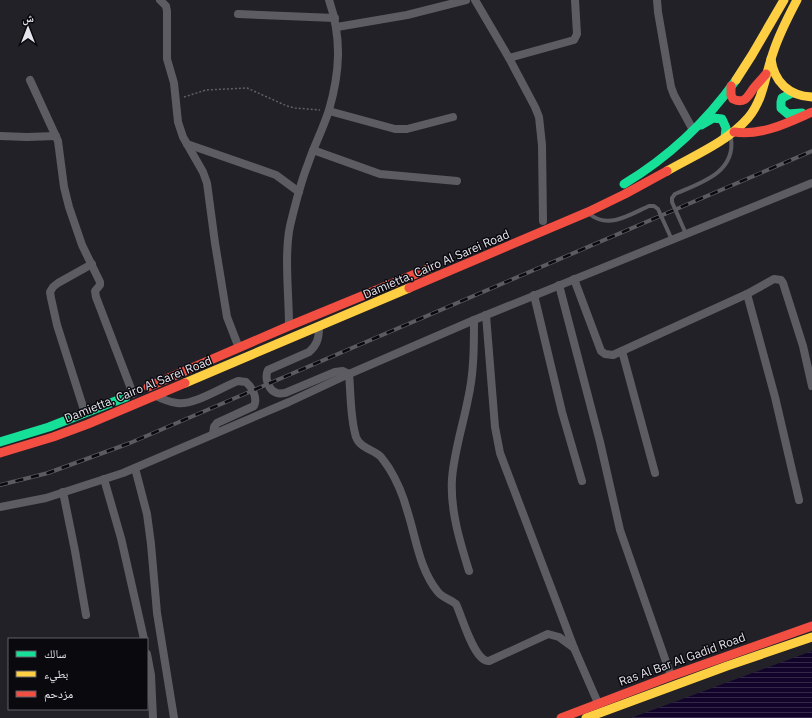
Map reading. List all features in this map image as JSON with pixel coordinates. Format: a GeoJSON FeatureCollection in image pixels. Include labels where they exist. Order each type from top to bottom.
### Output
{"type":"FeatureCollection","features":[{"type":"Feature","properties":{"kind":"main road"},"geometry":{"type":"LineString","coordinates":[[594,199],[629,182],[654,166],[675,149],[731,86],[747,64],[784,0]]}},
{"type":"Feature","properties":{"kind":"main road","name":"Damietta, Cairo Al Sarei Road"},"geometry":{"type":"LineString","coordinates":[[0,453],[53,437],[155,396],[588,212],[646,184],[730,135],[747,120],[757,106],[762,95],[771,58],[797,0]]}},
{"type":"Feature","properties":{"kind":"main road"},"geometry":{"type":"LineString","coordinates":[[771,58],[773,71],[776,78],[785,88],[800,97],[812,97]]}},
{"type":"Feature","properties":{"kind":"main road"},"geometry":{"type":"LineString","coordinates":[[731,86],[731,95],[733,99],[742,101],[746,99],[758,82],[767,73]]}},
{"type":"Feature","properties":{"kind":"main road"},"geometry":{"type":"LineString","coordinates":[[792,93],[785,95],[781,100],[780,104],[782,110],[790,114],[810,112]]}},
{"type":"Feature","properties":{"kind":"main road"},"geometry":{"type":"LineString","coordinates":[[693,130],[714,118],[719,118],[724,120],[730,135],[748,134],[761,132],[810,112]]}},
{"type":"Feature","properties":{"kind":"main road","name":"Damietta, Cairo Al Sarei Road"},"geometry":{"type":"LineString","coordinates":[[0,442],[49,427],[133,394],[289,326],[441,263]]}},
{"type":"Feature","properties":{"kind":"main road","name":"Ras Al Bar Al Gadid Road"},"geometry":{"type":"LineString","coordinates":[[561,718],[671,676],[812,626]]}},
{"type":"Feature","properties":{"kind":"main road","name":"Ras Al Bar Al Gadid Road"},"geometry":{"type":"LineString","coordinates":[[586,718],[727,666],[812,637]]}},
{"type":"Feature","properties":{"kind":"street"},"geometry":{"type":"LineString","coordinates":[[160,0],[166,6],[167,11],[167,59],[173,77],[178,122],[183,137],[203,172],[207,183],[227,317],[239,348]]}},
{"type":"Feature","properties":{"kind":"street"},"geometry":{"type":"LineString","coordinates":[[289,326],[288,241],[290,228],[299,192],[313,150],[329,111],[336,82],[339,50],[337,27],[329,0]]}},
{"type":"Feature","properties":{"kind":"street"},"geometry":{"type":"LineString","coordinates":[[337,27],[407,15],[466,0]]}},
{"type":"Feature","properties":{"kind":"street"},"geometry":{"type":"LineString","coordinates":[[475,0],[509,58],[539,117],[542,144],[543,221]]}},
{"type":"Feature","properties":{"kind":"street"},"geometry":{"type":"LineString","coordinates":[[509,58],[574,40],[577,34],[576,0]]}},
{"type":"Feature","properties":{"kind":"street"},"geometry":{"type":"LineString","coordinates":[[657,0],[671,87],[693,130]]}},
{"type":"Feature","properties":{"kind":"street"},"geometry":{"type":"LineString","coordinates":[[238,14],[335,18]]}},
{"type":"Feature","properties":{"kind":"street"},"geometry":{"type":"LineString","coordinates":[[30,80],[56,136],[61,155],[66,196],[77,231],[100,282],[100,285],[95,291],[96,297],[133,394]]}},
{"type":"Feature","properties":{"kind":"street"},"geometry":{"type":"LineString","coordinates":[[329,111],[395,130],[407,129],[453,118]]}},
{"type":"Feature","properties":{"kind":"street"},"geometry":{"type":"LineString","coordinates":[[0,136],[56,136]]}},
{"type":"Feature","properties":{"kind":"street"},"geometry":{"type":"LineString","coordinates":[[187,144],[276,175],[299,192]]}},
{"type":"Feature","properties":{"kind":"street"},"geometry":{"type":"LineString","coordinates":[[313,150],[380,174],[457,181]]}},
{"type":"Feature","properties":{"kind":"street"},"geometry":{"type":"LineString","coordinates":[[0,508],[46,498],[136,468],[474,320],[812,183]]}},
{"type":"Feature","properties":{"kind":"street"},"geometry":{"type":"LineString","coordinates":[[85,413],[57,325],[50,292],[58,283],[92,264]]}},
{"type":"Feature","properties":{"kind":"street"},"geometry":{"type":"LineString","coordinates":[[574,279],[601,352],[613,355],[748,294],[774,279],[781,280],[784,283],[803,346],[812,386]]}},
{"type":"Feature","properties":{"kind":"street"},"geometry":{"type":"LineString","coordinates":[[559,286],[600,442],[620,530],[671,676]]}},
{"type":"Feature","properties":{"kind":"street"},"geometry":{"type":"LineString","coordinates":[[748,294],[775,397],[799,500]]}},
{"type":"Feature","properties":{"kind":"street"},"geometry":{"type":"LineString","coordinates":[[534,295],[562,412],[582,481]]}},
{"type":"Feature","properties":{"kind":"street"},"geometry":{"type":"LineString","coordinates":[[486,315],[495,427],[500,453],[574,648],[598,704]]}},
{"type":"Feature","properties":{"kind":"street"},"geometry":{"type":"LineString","coordinates":[[469,571],[456,521],[453,503],[452,480],[455,455],[472,378],[474,320]]}},
{"type":"Feature","properties":{"kind":"street"},"geometry":{"type":"LineString","coordinates":[[319,326],[319,338],[309,352],[268,370],[266,378],[272,390],[277,393],[285,393],[335,372],[343,371],[349,374]]}},
{"type":"Feature","properties":{"kind":"street"},"geometry":{"type":"LineString","coordinates":[[622,350],[655,472]]}},
{"type":"Feature","properties":{"kind":"street"},"geometry":{"type":"LineString","coordinates":[[349,374],[352,418],[357,440],[364,446],[380,455],[388,467],[399,487],[406,505],[419,553],[426,571],[438,592],[443,597],[456,604],[466,630],[480,656],[485,661],[489,661],[548,634],[559,637],[574,648]]}},
{"type":"Feature","properties":{"kind":"street"},"geometry":{"type":"LineString","coordinates":[[155,396],[170,402],[184,404],[238,381],[246,382],[256,397],[254,406],[217,423],[214,427],[213,434]]}},
{"type":"Feature","properties":{"kind":"street"},"geometry":{"type":"LineString","coordinates":[[136,468],[147,514],[157,613],[174,718]]}},
{"type":"Feature","properties":{"kind":"street"},"geometry":{"type":"LineString","coordinates":[[104,479],[126,558],[144,638]]}},
{"type":"Feature","properties":{"kind":"street"},"geometry":{"type":"LineString","coordinates":[[63,492],[86,615]]}},
{"type":"Feature","properties":{"kind":"street"},"geometry":{"type":"LineString","coordinates":[[148,659],[151,675],[152,718]]}},
{"type":"Feature","properties":{"kind":"lane"},"geometry":{"type":"LineString","coordinates":[[686,235],[672,203],[672,198],[676,194],[710,179],[720,171],[730,154],[732,141],[730,135]]}},
{"type":"Feature","properties":{"kind":"lane"},"geometry":{"type":"LineString","coordinates":[[588,212],[598,220],[611,221],[649,206],[654,206],[658,209],[672,240]]}},
{"type":"Feature","properties":{"kind":"path"},"geometry":{"type":"LineString","coordinates":[[176,99],[206,90],[242,87],[252,89],[287,106],[329,111]]}},
{"type":"Feature","properties":{"kind":"shaded area"},"geometry":{"type":"Polygon","coordinates":[[[812,651],[812,718],[631,718],[812,651]]]}},
{"type":"Feature","properties":{"kind":"railway"},"geometry":{"type":"LineString","coordinates":[[0,485],[48,473],[130,443],[812,151]]}},
{"type":"Feature","properties":{"kind":"traffic: fast"},"geometry":{"type":"LineString","coordinates":[[624,184],[641,174],[686,138],[712,110],[736,80]]}},
{"type":"Feature","properties":{"kind":"traffic: fast"},"geometry":{"type":"LineString","coordinates":[[792,93],[782,98],[781,108],[788,114],[802,113]]}},
{"type":"Feature","properties":{"kind":"traffic: fast"},"geometry":{"type":"LineString","coordinates":[[701,125],[713,118],[722,119],[726,128],[725,138]]}},
{"type":"Feature","properties":{"kind":"traffic: fast"},"geometry":{"type":"LineString","coordinates":[[0,442],[49,427],[126,397]]}},
{"type":"Feature","properties":{"kind":"traffic: slow"},"geometry":{"type":"LineString","coordinates":[[736,80],[784,0]]}},
{"type":"Feature","properties":{"kind":"traffic: slow"},"geometry":{"type":"LineString","coordinates":[[667,171],[721,141],[740,127],[748,118],[758,103],[778,39],[797,0]]}},
{"type":"Feature","properties":{"kind":"traffic: slow"},"geometry":{"type":"LineString","coordinates":[[771,59],[775,74],[784,86],[796,94],[812,97]]}},
{"type":"Feature","properties":{"kind":"traffic: slow"},"geometry":{"type":"LineString","coordinates":[[185,383],[409,288]]}},
{"type":"Feature","properties":{"kind":"traffic: slow"},"geometry":{"type":"LineString","coordinates":[[586,718],[727,666],[812,637]]}},
{"type":"Feature","properties":{"kind":"traffic: jam"},"geometry":{"type":"LineString","coordinates":[[731,86],[731,95],[733,99],[740,101],[743,100],[766,74]]}},
{"type":"Feature","properties":{"kind":"traffic: jam"},"geometry":{"type":"LineString","coordinates":[[734,132],[744,133],[774,128],[812,112]]}},
{"type":"Feature","properties":{"kind":"traffic: jam"},"geometry":{"type":"LineString","coordinates":[[409,288],[588,212],[667,171]]}},
{"type":"Feature","properties":{"kind":"traffic: jam"},"geometry":{"type":"LineString","coordinates":[[148,387],[289,326],[430,268]]}},
{"type":"Feature","properties":{"kind":"traffic: jam"},"geometry":{"type":"LineString","coordinates":[[0,453],[53,437],[88,424],[185,383]]}},
{"type":"Feature","properties":{"kind":"traffic: jam"},"geometry":{"type":"LineString","coordinates":[[561,718],[671,676],[812,626]]}}]}
